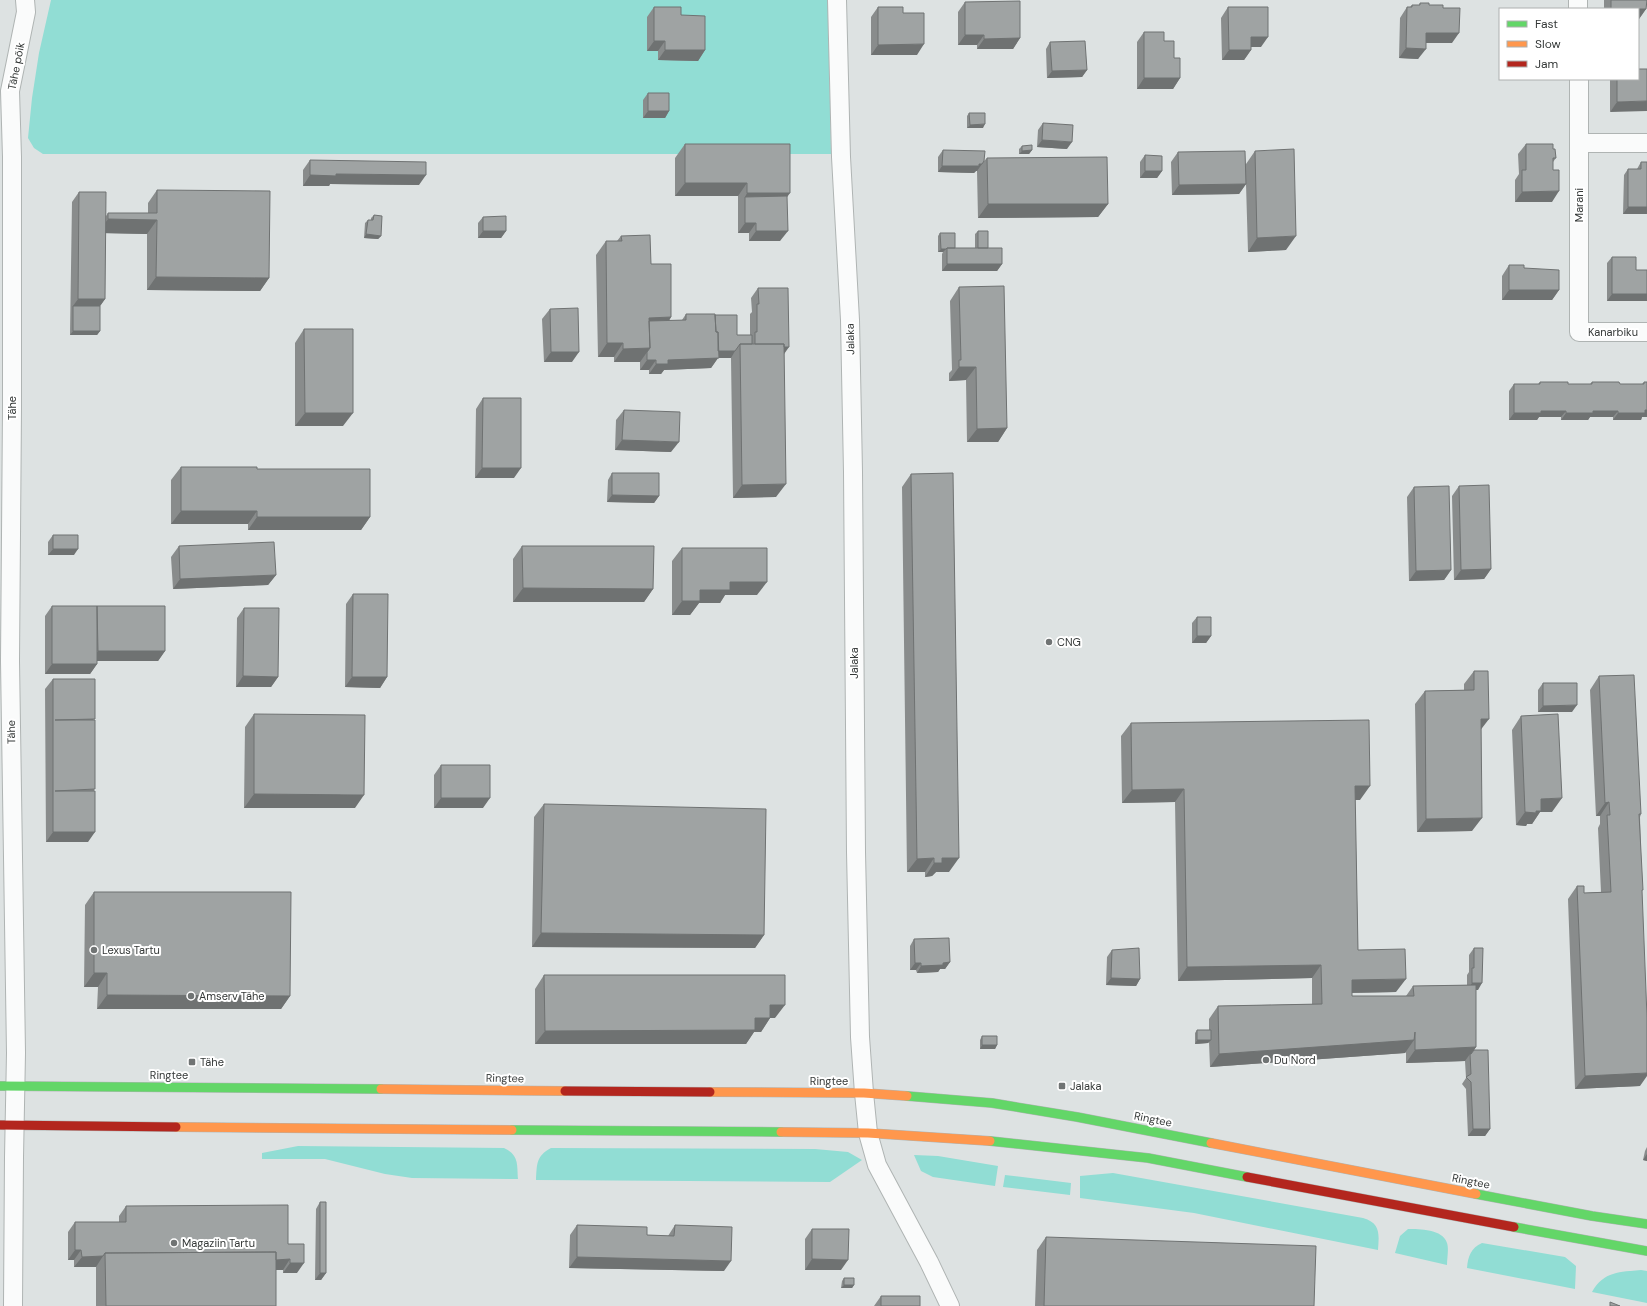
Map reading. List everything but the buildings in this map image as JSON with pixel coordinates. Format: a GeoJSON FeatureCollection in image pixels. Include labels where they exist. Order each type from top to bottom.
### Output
{"type":"FeatureCollection","features":[{"type":"Feature","properties":{"kind":"main road","name":"Ringtee"},"geometry":{"type":"LineString","coordinates":[[8,1086],[864,1093],[992,1103],[1145,1129],[1592,1216],[1647,1224]]}},
{"type":"Feature","properties":{"kind":"main road"},"geometry":{"type":"LineString","coordinates":[[8,1125],[868,1133],[992,1141],[1148,1158],[1647,1251]]}},
{"type":"Feature","properties":{"kind":"street","name":"Tähe põik"},"geometry":{"type":"LineString","coordinates":[[12,157],[10,91],[26,12],[24,0]]}},
{"type":"Feature","properties":{"kind":"street","name":"Jalaka"},"geometry":{"type":"LineString","coordinates":[[837,0],[841,157],[850,335],[853,480],[856,852],[860,1037],[864,1093],[868,1133],[877,1165],[929,1262],[950,1306]]}},
{"type":"Feature","properties":{"kind":"street","name":"Marani"},"geometry":{"type":"LineString","coordinates":[[1579,80],[1579,332]]}},
{"type":"Feature","properties":{"kind":"street"},"geometry":{"type":"LineString","coordinates":[[1579,143],[1647,143]]}},
{"type":"Feature","properties":{"kind":"street","name":"Tähe"},"geometry":{"type":"LineString","coordinates":[[12,157],[8,1125],[14,1157],[13,1306]]}},
{"type":"Feature","properties":{"kind":"street","name":"Kanarbiku"},"geometry":{"type":"LineString","coordinates":[[1579,332],[1647,332]]}},
{"type":"Feature","properties":{"kind":"shaded area"},"geometry":{"type":"Polygon","coordinates":[[[51,0],[828,0],[831,154],[43,154],[34,148],[28,138],[39,53],[51,0]]]}},
{"type":"Feature","properties":{"kind":"shaded area"},"geometry":{"type":"Polygon","coordinates":[[[298,1146],[504,1148],[515,1157],[518,1179],[412,1178],[385,1174],[325,1159],[262,1159],[262,1153],[298,1146]]]}},
{"type":"Feature","properties":{"kind":"shaded area"},"geometry":{"type":"Polygon","coordinates":[[[551,1148],[815,1149],[848,1152],[862,1160],[830,1182],[536,1180],[538,1161],[542,1154],[551,1148]]]}},
{"type":"Feature","properties":{"kind":"shaded area"},"geometry":{"type":"Polygon","coordinates":[[[914,1155],[938,1156],[998,1166],[995,1186],[933,1177],[921,1171],[914,1155]]]}},
{"type":"Feature","properties":{"kind":"shaded area"},"geometry":{"type":"Polygon","coordinates":[[[1113,1173],[1363,1218],[1373,1223],[1378,1230],[1378,1250],[1194,1213],[1080,1198],[1080,1176],[1113,1173]]]}},
{"type":"Feature","properties":{"kind":"shaded area"},"geometry":{"type":"Polygon","coordinates":[[[1005,1175],[1071,1183],[1070,1195],[1003,1187],[1005,1175]]]}},
{"type":"Feature","properties":{"kind":"shaded area"},"geometry":{"type":"Polygon","coordinates":[[[1408,1229],[1436,1232],[1445,1238],[1448,1248],[1447,1265],[1395,1253],[1400,1236],[1408,1229]]]}},
{"type":"Feature","properties":{"kind":"shaded area"},"geometry":{"type":"Polygon","coordinates":[[[1482,1243],[1565,1257],[1576,1266],[1575,1289],[1467,1268],[1471,1253],[1475,1247],[1482,1243]]]}},
{"type":"Feature","properties":{"kind":"shaded area"},"geometry":{"type":"Polygon","coordinates":[[[1641,1270],[1647,1271],[1647,1303],[1592,1292],[1607,1276],[1619,1272],[1641,1270]]]}},
{"type":"Feature","properties":{"kind":"traffic: fast"},"geometry":{"type":"LineString","coordinates":[[0,1086],[381,1089]]}},
{"type":"Feature","properties":{"kind":"traffic: fast"},"geometry":{"type":"LineString","coordinates":[[907,1096],[992,1103],[1077,1117],[1211,1143]]}},
{"type":"Feature","properties":{"kind":"traffic: fast"},"geometry":{"type":"LineString","coordinates":[[512,1130],[781,1132]]}},
{"type":"Feature","properties":{"kind":"traffic: fast"},"geometry":{"type":"LineString","coordinates":[[990,1141],[1148,1158],[1247,1177]]}},
{"type":"Feature","properties":{"kind":"traffic: fast"},"geometry":{"type":"LineString","coordinates":[[1476,1194],[1592,1216],[1647,1224]]}},
{"type":"Feature","properties":{"kind":"traffic: fast"},"geometry":{"type":"LineString","coordinates":[[1514,1227],[1647,1251]]}},
{"type":"Feature","properties":{"kind":"traffic: slow"},"geometry":{"type":"LineString","coordinates":[[381,1089],[565,1091]]}},
{"type":"Feature","properties":{"kind":"traffic: slow"},"geometry":{"type":"LineString","coordinates":[[710,1092],[864,1093],[907,1096]]}},
{"type":"Feature","properties":{"kind":"traffic: slow"},"geometry":{"type":"LineString","coordinates":[[176,1127],[512,1130]]}},
{"type":"Feature","properties":{"kind":"traffic: slow"},"geometry":{"type":"LineString","coordinates":[[781,1132],[868,1133],[990,1141]]}},
{"type":"Feature","properties":{"kind":"traffic: slow"},"geometry":{"type":"LineString","coordinates":[[1211,1143],[1476,1194]]}},
{"type":"Feature","properties":{"kind":"traffic: jam"},"geometry":{"type":"LineString","coordinates":[[565,1091],[710,1092]]}},
{"type":"Feature","properties":{"kind":"traffic: jam"},"geometry":{"type":"LineString","coordinates":[[0,1125],[176,1127]]}},
{"type":"Feature","properties":{"kind":"traffic: jam"},"geometry":{"type":"LineString","coordinates":[[1247,1177],[1514,1227]]}},
{"type":"Feature","properties":{"kind":"place","name":"CNG"},"geometry":{"type":"Point","coordinates":[1049,642]}},
{"type":"Feature","properties":{"kind":"place","name":"Lexus Tartu"},"geometry":{"type":"Point","coordinates":[94,950]}},
{"type":"Feature","properties":{"kind":"place","name":"Amserv Tähe"},"geometry":{"type":"Point","coordinates":[191,996]}},
{"type":"Feature","properties":{"kind":"place","name":"Du Nord"},"geometry":{"type":"Point","coordinates":[1266,1060]}},
{"type":"Feature","properties":{"kind":"place","name":"Tähe"},"geometry":{"type":"Point","coordinates":[192,1062]}},
{"type":"Feature","properties":{"kind":"place","name":"Jalaka"},"geometry":{"type":"Point","coordinates":[1062,1086]}},
{"type":"Feature","properties":{"kind":"place","name":"Magaziin Tartu"},"geometry":{"type":"Point","coordinates":[174,1243]}}]}
